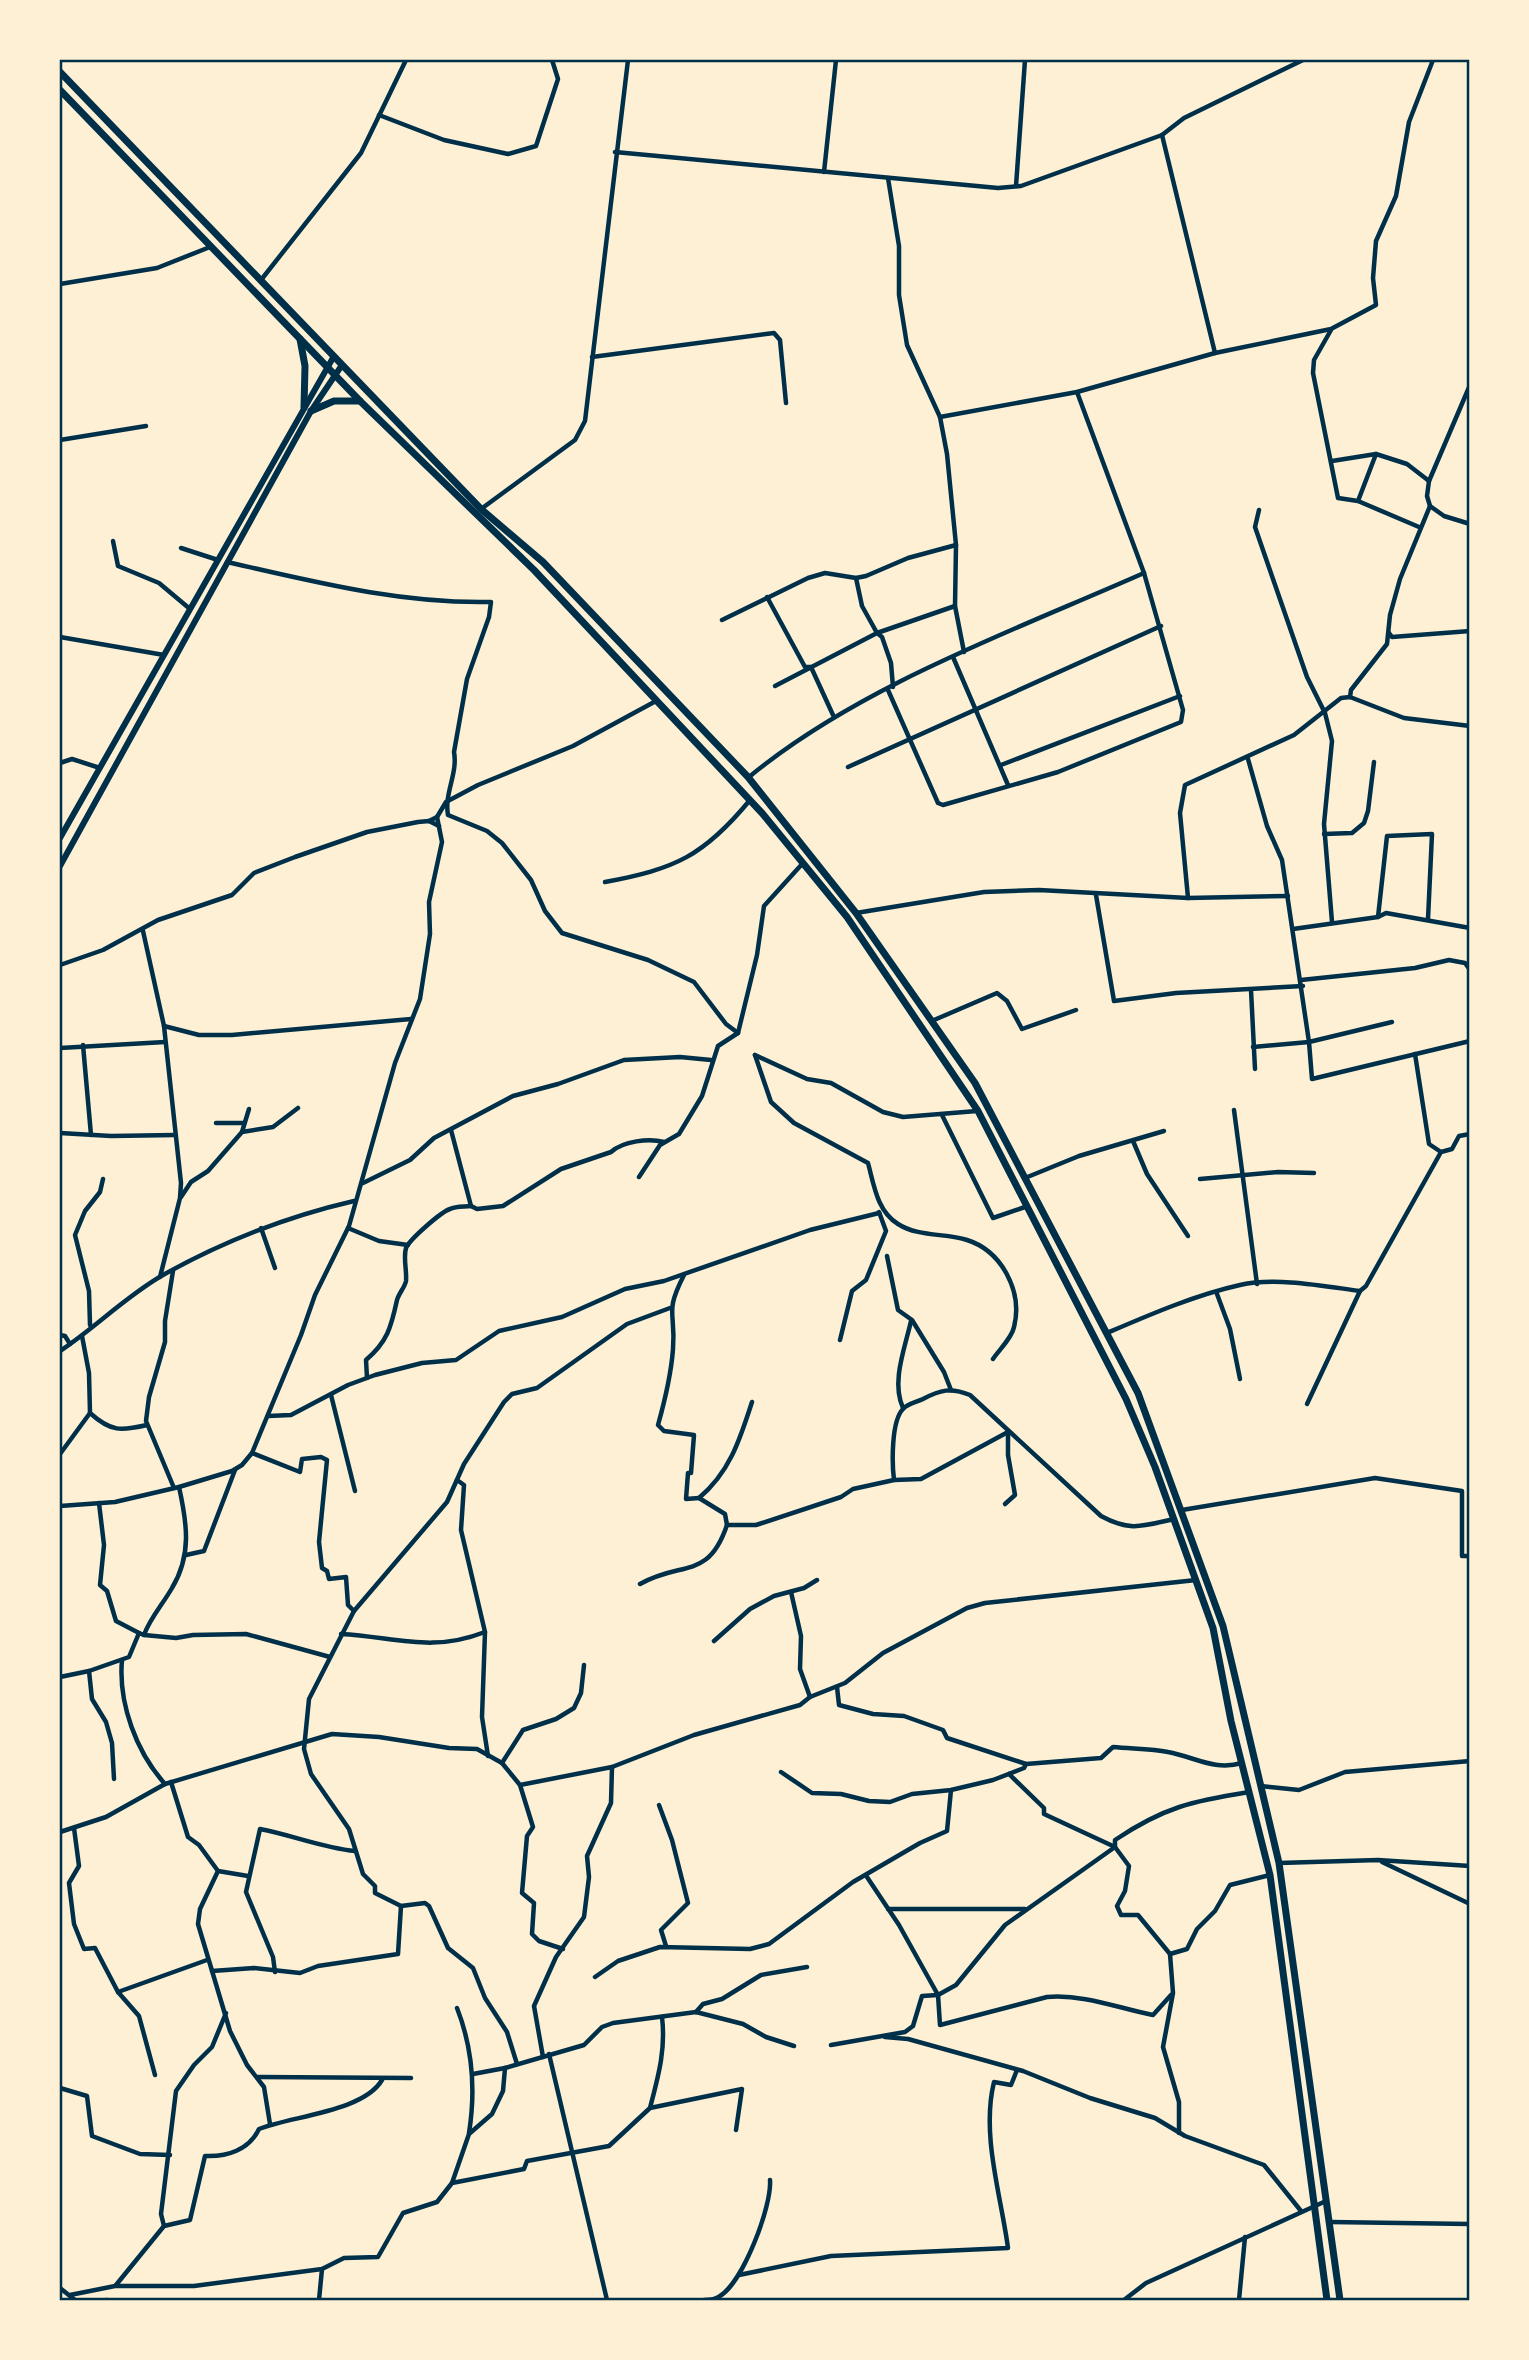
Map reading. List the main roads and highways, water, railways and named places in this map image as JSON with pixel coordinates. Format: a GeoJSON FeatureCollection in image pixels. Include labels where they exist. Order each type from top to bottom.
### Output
{"type":"FeatureCollection","features":[{"type":"Feature","properties":{"kind":"main road"},"geometry":{"type":"LineString","coordinates":[[60,72],[481,509],[543,562],[748,778],[799,837],[856,913],[934,1020],[975,1083],[1104,1334],[1138,1393],[1223,1626],[1279,1863],[1340,2301]]}},
{"type":"Feature","properties":{"kind":"main road"},"geometry":{"type":"LineString","coordinates":[[60,90],[360,401],[534,570],[750,800],[847,917],[978,1111],[1126,1399],[1155,1467],[1213,1628],[1270,1875],[1327,2301]]}},
{"type":"Feature","properties":{"kind":"main road"},"geometry":{"type":"LineString","coordinates":[[300,338],[305,366],[307,409]]}},
{"type":"Feature","properties":{"kind":"main road"},"geometry":{"type":"LineString","coordinates":[[60,866],[227,562],[307,409],[326,366],[334,356]]}},
{"type":"Feature","properties":{"kind":"main road"},"geometry":{"type":"LineString","coordinates":[[60,838],[307,409],[342,365]]}},
{"type":"Feature","properties":{"kind":"main road"},"geometry":{"type":"LineString","coordinates":[[307,409],[334,401],[360,401]]}}]}
